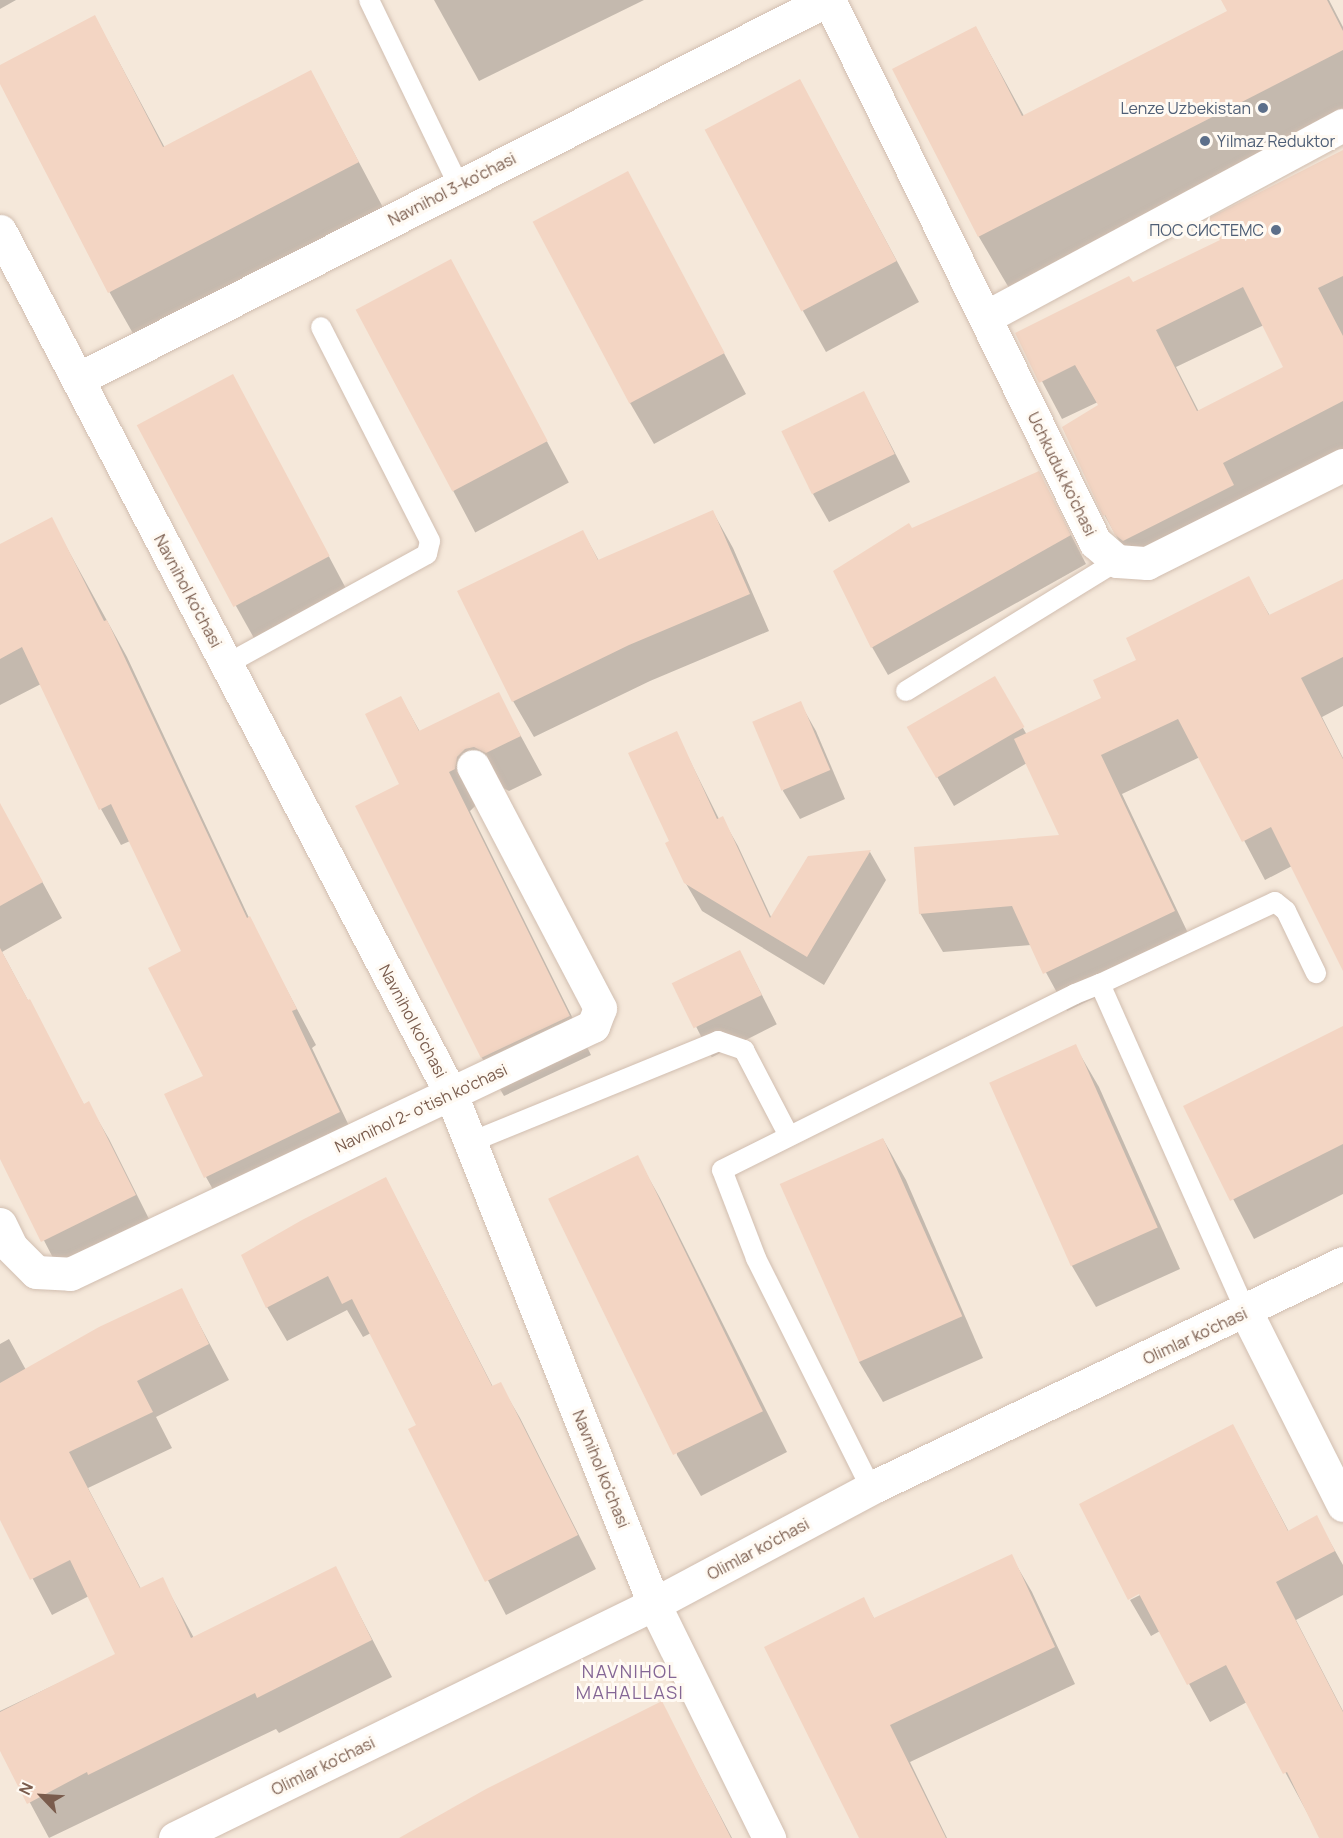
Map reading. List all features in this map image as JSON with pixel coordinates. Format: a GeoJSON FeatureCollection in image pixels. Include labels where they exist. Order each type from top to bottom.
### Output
{"type":"FeatureCollection","features":[{"type":"Feature","properties":{"kind":"street","name":"Navnihol 3-ko'chasi"},"geometry":{"type":"LineString","coordinates":[[78,379],[828,0]]}},
{"type":"Feature","properties":{"kind":"street","name":"Uchkuduk ko'chasi"},"geometry":{"type":"LineString","coordinates":[[828,0],[1095,542],[1117,561]]}},
{"type":"Feature","properties":{"kind":"street"},"geometry":{"type":"LineString","coordinates":[[986,317],[1343,125]]}},
{"type":"Feature","properties":{"kind":"street","name":"Navnihol ko'chasi"},"geometry":{"type":"LineString","coordinates":[[0,231],[451,1094],[654,1604],[769,1838]]}},
{"type":"Feature","properties":{"kind":"street"},"geometry":{"type":"LineString","coordinates":[[1117,561],[1147,563],[1343,465]]}},
{"type":"Feature","properties":{"kind":"street","name":"Navnihol 2- o'tish ko'chasi"},"geometry":{"type":"LineString","coordinates":[[0,1224],[12,1247],[36,1272],[70,1274],[593,1026],[600,1008],[473,766]]}},
{"type":"Feature","properties":{"kind":"street","name":"Olimlar ko'chasi"},"geometry":{"type":"LineString","coordinates":[[175,1838],[654,1604],[871,1488],[1343,1263]]}},
{"type":"Feature","properties":{"kind":"street"},"geometry":{"type":"LineString","coordinates":[[1246,1311],[1343,1506]]}},
{"type":"Feature","properties":{"kind":"lane"},"geometry":{"type":"LineString","coordinates":[[369,0],[459,186]]}},
{"type":"Feature","properties":{"kind":"lane"},"geometry":{"type":"LineString","coordinates":[[226,664],[426,554],[430,541],[321,327]]}},
{"type":"Feature","properties":{"kind":"lane"},"geometry":{"type":"LineString","coordinates":[[906,691],[1117,561]]}},
{"type":"Feature","properties":{"kind":"lane"},"geometry":{"type":"LineString","coordinates":[[871,1488],[756,1258],[722,1170],[1076,994],[1275,902],[1286,911],[1316,973]]}},
{"type":"Feature","properties":{"kind":"lane"},"geometry":{"type":"LineString","coordinates":[[1100,984],[1246,1311]]}},
{"type":"Feature","properties":{"kind":"lane"},"geometry":{"type":"LineString","coordinates":[[471,1142],[718,1041],[744,1050],[789,1136]]}},
{"type":"Feature","properties":{"kind":"shaded area"},"geometry":{"type":"Polygon","coordinates":[[[0,0],[1343,0],[1343,1838],[0,1838],[0,0]]]}},
{"type":"Feature","properties":{"kind":"building"},"geometry":{"type":"Polygon","coordinates":[[[1221,0],[1327,0],[1343,31],[1343,50],[978,237],[892,69],[976,26],[1022,116],[1227,11],[1221,0]]]}},
{"type":"Feature","properties":{"kind":"building"},"geometry":{"type":"Polygon","coordinates":[[[95,15],[163,147],[311,70],[359,162],[108,293],[0,84],[0,65],[95,15]]]}},
{"type":"Feature","properties":{"kind":"building"},"geometry":{"type":"Polygon","coordinates":[[[800,79],[897,261],[801,312],[705,130],[800,79]]]}},
{"type":"Feature","properties":{"kind":"building"},"geometry":{"type":"Polygon","coordinates":[[[1343,150],[1343,276],[1318,288],[1343,336],[1343,401],[1223,463],[1234,485],[1123,541],[1115,535],[1105,515],[1103,516],[1062,427],[1098,405],[1075,365],[1039,383],[1015,333],[1129,276],[1133,282],[1220,240],[1209,218],[1343,150]],[[1243,287],[1156,330],[1197,411],[1283,367],[1243,287]]]}},
{"type":"Feature","properties":{"kind":"building"},"geometry":{"type":"Polygon","coordinates":[[[628,171],[725,353],[629,404],[533,222],[628,171]]]}},
{"type":"Feature","properties":{"kind":"building"},"geometry":{"type":"Polygon","coordinates":[[[451,259],[548,441],[452,492],[356,310],[451,259]]]}},
{"type":"Feature","properties":{"kind":"building"},"geometry":{"type":"Polygon","coordinates":[[[233,374],[330,556],[233,607],[137,425],[233,374]]]}},
{"type":"Feature","properties":{"kind":"building"},"geometry":{"type":"Polygon","coordinates":[[[864,391],[895,454],[812,494],[781,431],[864,391]]]}},
{"type":"Feature","properties":{"kind":"building"},"geometry":{"type":"Polygon","coordinates":[[[1039,471],[1071,535],[871,648],[833,571],[909,523],[912,528],[1039,471]]]}},
{"type":"Feature","properties":{"kind":"building"},"geometry":{"type":"Polygon","coordinates":[[[713,510],[750,594],[629,645],[512,702],[457,591],[583,530],[598,560],[713,510]]]}},
{"type":"Feature","properties":{"kind":"building"},"geometry":{"type":"Polygon","coordinates":[[[52,517],[104,621],[107,620],[247,918],[250,916],[297,1009],[292,1011],[340,1112],[204,1178],[164,1094],[203,1076],[148,968],[181,951],[111,804],[99,810],[22,647],[0,659],[0,544],[52,517]]]}},
{"type":"Feature","properties":{"kind":"building"},"geometry":{"type":"Polygon","coordinates":[[[1249,576],[1269,615],[1343,579],[1343,657],[1301,678],[1343,759],[1343,971],[1271,827],[1242,842],[1178,719],[1101,755],[1175,911],[1043,974],[1012,906],[919,914],[914,847],[1059,835],[1014,739],[1101,698],[1093,680],[1136,660],[1126,638],[1249,576]]]}},
{"type":"Feature","properties":{"kind":"building"},"geometry":{"type":"Polygon","coordinates":[[[995,676],[1024,727],[936,778],[907,727],[995,676]]]}},
{"type":"Feature","properties":{"kind":"building"},"geometry":{"type":"Polygon","coordinates":[[[499,692],[521,736],[486,753],[474,747],[465,749],[457,757],[455,769],[449,772],[570,1016],[481,1058],[355,806],[399,784],[365,714],[401,696],[419,731],[499,692]]]}},
{"type":"Feature","properties":{"kind":"building"},"geometry":{"type":"Polygon","coordinates":[[[801,701],[830,770],[782,791],[752,722],[801,701]]]}},
{"type":"Feature","properties":{"kind":"building"},"geometry":{"type":"Polygon","coordinates":[[[677,731],[717,819],[723,816],[770,918],[808,856],[871,850],[807,957],[684,883],[665,843],[669,841],[628,753],[677,731]]]}},
{"type":"Feature","properties":{"kind":"building"},"geometry":{"type":"Polygon","coordinates":[[[0,803],[43,882],[0,906],[0,803]]]}},
{"type":"Feature","properties":{"kind":"building"},"geometry":{"type":"Polygon","coordinates":[[[0,948],[28,1000],[30,999],[84,1104],[89,1101],[136,1195],[41,1242],[0,1159],[0,948]]]}},
{"type":"Feature","properties":{"kind":"building"},"geometry":{"type":"Polygon","coordinates":[[[740,950],[762,995],[694,1028],[672,983],[740,950]]]}},
{"type":"Feature","properties":{"kind":"building"},"geometry":{"type":"Polygon","coordinates":[[[1343,1026],[1343,1144],[1230,1201],[1183,1106],[1343,1026]]]}},
{"type":"Feature","properties":{"kind":"building"},"geometry":{"type":"Polygon","coordinates":[[[1076,1044],[1158,1228],[1071,1266],[989,1083],[1076,1044]]]}},
{"type":"Feature","properties":{"kind":"building"},"geometry":{"type":"Polygon","coordinates":[[[883,1138],[962,1316],[859,1362],[780,1184],[883,1138]]]}},
{"type":"Feature","properties":{"kind":"building"},"geometry":{"type":"Polygon","coordinates":[[[638,1155],[763,1411],[673,1455],[548,1199],[638,1155]]]}},
{"type":"Feature","properties":{"kind":"building"},"geometry":{"type":"Polygon","coordinates":[[[386,1177],[492,1386],[501,1382],[578,1535],[485,1582],[408,1429],[416,1425],[352,1299],[342,1304],[328,1276],[266,1308],[241,1255],[302,1220],[386,1177]]]}},
{"type":"Feature","properties":{"kind":"building"},"geometry":{"type":"Polygon","coordinates":[[[182,1288],[209,1344],[137,1381],[153,1412],[69,1452],[140,1588],[163,1577],[191,1638],[336,1566],[372,1640],[257,1698],[255,1693],[88,1775],[87,1772],[27,1804],[0,1751],[0,1712],[115,1654],[70,1560],[30,1580],[0,1520],[0,1383],[99,1327],[182,1288]]]}},
{"type":"Feature","properties":{"kind":"building"},"geometry":{"type":"Polygon","coordinates":[[[1233,1424],[1288,1531],[1317,1515],[1335,1551],[1276,1582],[1343,1712],[1343,1838],[1319,1838],[1287,1772],[1283,1774],[1226,1665],[1187,1685],[1139,1594],[1128,1600],[1079,1504],[1233,1424]]]}},
{"type":"Feature","properties":{"kind":"building"},"geometry":{"type":"Polygon","coordinates":[[[1012,1554],[1055,1647],[890,1725],[946,1838],[859,1838],[764,1647],[864,1597],[874,1618],[1012,1554]]]}},
{"type":"Feature","properties":{"kind":"building"},"geometry":{"type":"Polygon","coordinates":[[[662,1701],[731,1838],[399,1838],[486,1789],[662,1701]]]}},
{"type":"Feature","properties":{"kind":"place","name":"Lenze Uzbekistan"},"geometry":{"type":"Point","coordinates":[1263,108]}},
{"type":"Feature","properties":{"kind":"place","name":"Yilmaz Reduktor"},"geometry":{"type":"Point","coordinates":[1205,141]}},
{"type":"Feature","properties":{"kind":"place","name":"ПОС СИСТЕМС"},"geometry":{"type":"Point","coordinates":[1276,230]}},
{"type":"Feature","properties":{"kind":"district","name":"NAVNIHOL MAHALLASI"},"geometry":{"type":"Point","coordinates":[630,1682]}}]}
